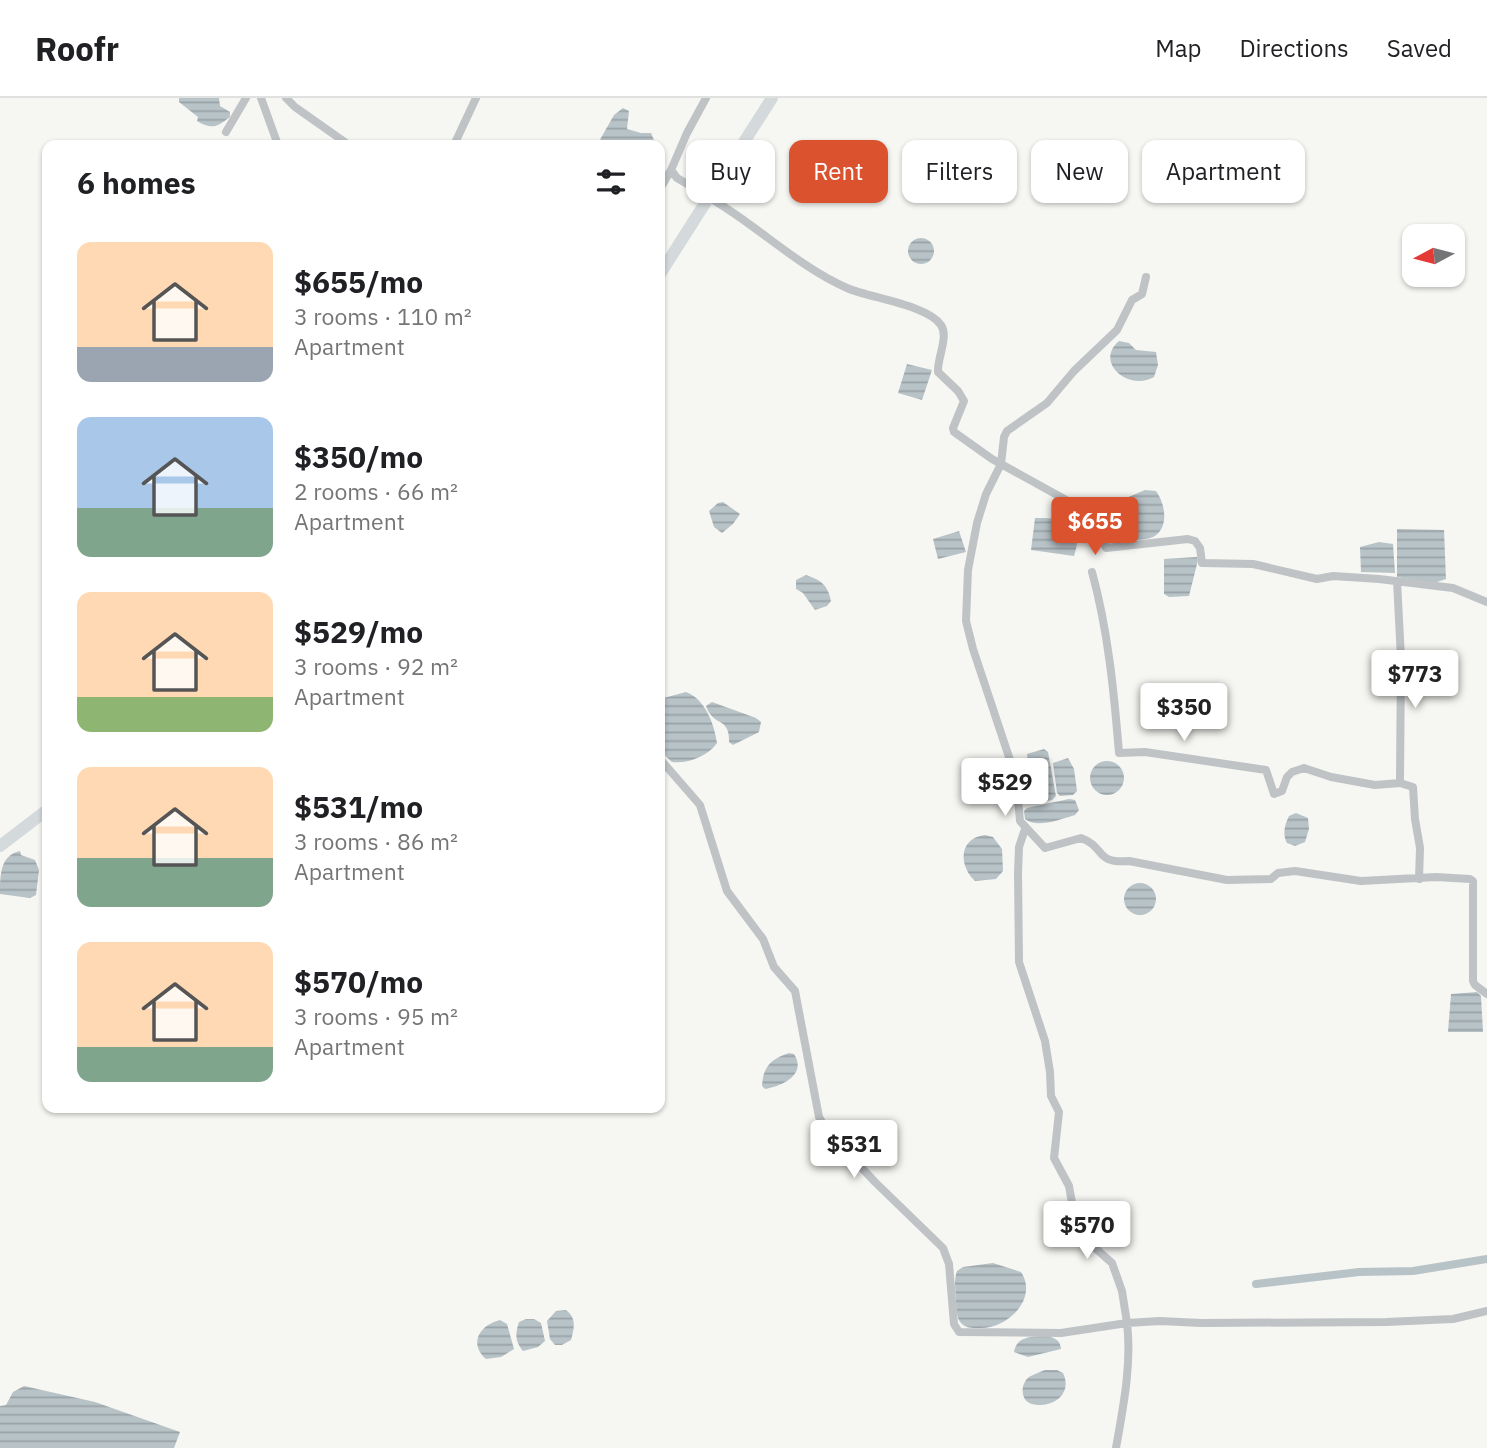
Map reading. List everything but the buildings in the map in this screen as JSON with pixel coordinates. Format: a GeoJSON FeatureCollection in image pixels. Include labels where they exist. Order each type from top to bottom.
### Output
{"type":"FeatureCollection","features":[{"type":"Feature","properties":{"kind":"highway"},"geometry":{"type":"LineString","coordinates":[[745,140],[772,98]]}},
{"type":"Feature","properties":{"kind":"highway"},"geometry":{"type":"LineString","coordinates":[[665,266],[705,203]]}},
{"type":"Feature","properties":{"kind":"highway"},"geometry":{"type":"LineString","coordinates":[[0,846],[42,814]]}},
{"type":"Feature","properties":{"kind":"street"},"geometry":{"type":"LineString","coordinates":[[226,132],[246,98]]}},
{"type":"Feature","properties":{"kind":"street"},"geometry":{"type":"LineString","coordinates":[[261,98],[276,140]]}},
{"type":"Feature","properties":{"kind":"street"},"geometry":{"type":"LineString","coordinates":[[286,98],[342,140]]}},
{"type":"Feature","properties":{"kind":"street"},"geometry":{"type":"LineString","coordinates":[[456,140],[476,98]]}},
{"type":"Feature","properties":{"kind":"street"},"geometry":{"type":"LineString","coordinates":[[665,180],[706,98]]}},
{"type":"Feature","properties":{"kind":"street"},"geometry":{"type":"LineString","coordinates":[[671,170],[686,183]]}},
{"type":"Feature","properties":{"kind":"street"},"geometry":{"type":"LineString","coordinates":[[718,203],[827,278],[872,297],[923,312],[939,323],[943,330],[938,372],[958,391],[964,401],[953,428],[954,432],[1001,464],[1086,510],[1093,517],[1106,548],[1188,539],[1195,541],[1200,548],[1202,563],[1262,565],[1317,579],[1333,576],[1453,588],[1487,602]]}},
{"type":"Feature","properties":{"kind":"street"},"geometry":{"type":"LineString","coordinates":[[1146,277],[1142,294],[1132,300],[1124,319],[1111,337],[1074,371],[1046,403],[1007,431],[1001,464],[986,494],[977,523],[968,570],[965,614],[970,640],[1017,778],[1020,821],[1045,848],[1081,838],[1093,845],[1102,858],[1114,862],[1129,861],[1227,880],[1271,879],[1278,873],[1294,871],[1361,881],[1470,878],[1473,881],[1472,972],[1475,985],[1487,994]]}},
{"type":"Feature","properties":{"kind":"street"},"geometry":{"type":"LineString","coordinates":[[1092,572],[1100,601],[1114,693],[1119,752],[1145,752],[1266,770],[1274,794],[1282,791],[1292,772],[1304,768],[1331,777],[1375,785],[1400,783],[1413,787],[1420,848],[1419,879]]}},
{"type":"Feature","properties":{"kind":"street"},"geometry":{"type":"LineString","coordinates":[[1397,581],[1401,658],[1400,783]]}},
{"type":"Feature","properties":{"kind":"street"},"geometry":{"type":"LineString","coordinates":[[665,765],[700,805],[727,891],[763,939],[774,967],[795,991],[819,1117],[827,1131],[943,1248],[949,1264],[954,1324],[959,1332],[1061,1333],[1160,1321],[1386,1322],[1453,1319],[1487,1311]]}},
{"type":"Feature","properties":{"kind":"street"},"geometry":{"type":"LineString","coordinates":[[1026,829],[1019,848],[1017,873],[1019,962],[1045,1041],[1051,1096],[1059,1112],[1054,1158],[1069,1186],[1076,1225],[1112,1263],[1122,1291],[1127,1323],[1129,1343],[1116,1448]]}},
{"type":"Feature","properties":{"kind":"shaded area"},"geometry":{"type":"Polygon","coordinates":[[[179,98],[219,98],[220,106],[230,112],[230,117],[218,125],[207,126],[197,121],[198,117],[179,102],[179,98]]]}},
{"type":"Feature","properties":{"kind":"shaded area"},"geometry":{"type":"Polygon","coordinates":[[[623,108],[629,111],[627,129],[651,133],[654,140],[600,140],[614,115],[623,108]]]}},
{"type":"Feature","properties":{"kind":"shaded area"},"geometry":{"type":"Polygon","coordinates":[[[921,238],[930,242],[934,251],[930,260],[921,264],[912,260],[908,251],[912,242],[921,238]]]}},
{"type":"Feature","properties":{"kind":"shaded area"},"geometry":{"type":"Polygon","coordinates":[[[1119,341],[1129,343],[1136,350],[1156,352],[1158,365],[1154,377],[1134,381],[1117,372],[1110,358],[1112,349],[1119,341]]]}},
{"type":"Feature","properties":{"kind":"shaded area"},"geometry":{"type":"Polygon","coordinates":[[[907,364],[932,370],[922,400],[898,393],[907,364]]]}},
{"type":"Feature","properties":{"kind":"shaded area"},"geometry":{"type":"Polygon","coordinates":[[[1145,490],[1156,491],[1159,496],[1164,515],[1162,528],[1150,538],[1119,539],[1119,524],[1126,498],[1145,490]]]}},
{"type":"Feature","properties":{"kind":"shaded area"},"geometry":{"type":"Polygon","coordinates":[[[723,502],[740,514],[722,533],[714,527],[709,511],[723,502]]]}},
{"type":"Feature","properties":{"kind":"shaded area"},"geometry":{"type":"Polygon","coordinates":[[[1035,518],[1063,521],[1075,528],[1077,544],[1074,556],[1031,550],[1035,518]]]}},
{"type":"Feature","properties":{"kind":"shaded area"},"geometry":{"type":"Polygon","coordinates":[[[1397,529],[1444,530],[1446,579],[1434,583],[1397,577],[1397,529]]]}},
{"type":"Feature","properties":{"kind":"shaded area"},"geometry":{"type":"Polygon","coordinates":[[[959,531],[966,552],[938,559],[933,539],[959,531]]]}},
{"type":"Feature","properties":{"kind":"shaded area"},"geometry":{"type":"Polygon","coordinates":[[[1379,542],[1393,544],[1395,573],[1361,572],[1360,547],[1379,542]]]}},
{"type":"Feature","properties":{"kind":"shaded area"},"geometry":{"type":"Polygon","coordinates":[[[1197,557],[1189,596],[1169,597],[1164,594],[1164,559],[1197,557]]]}},
{"type":"Feature","properties":{"kind":"shaded area"},"geometry":{"type":"Polygon","coordinates":[[[806,575],[826,587],[831,601],[827,606],[815,610],[803,593],[796,589],[796,580],[806,575]]]}},
{"type":"Feature","properties":{"kind":"shaded area"},"geometry":{"type":"Polygon","coordinates":[[[686,692],[693,695],[703,706],[714,728],[717,743],[708,752],[685,762],[672,762],[665,756],[665,698],[686,692]]]}},
{"type":"Feature","properties":{"kind":"shaded area"},"geometry":{"type":"Polygon","coordinates":[[[712,702],[756,718],[761,722],[759,732],[733,745],[729,742],[725,726],[708,711],[706,706],[712,702]]]}},
{"type":"Feature","properties":{"kind":"shaded area"},"geometry":{"type":"Polygon","coordinates":[[[1044,749],[1048,752],[1056,796],[1052,800],[1037,803],[1031,796],[1027,754],[1044,749]]]}},
{"type":"Feature","properties":{"kind":"shaded area"},"geometry":{"type":"Polygon","coordinates":[[[1068,758],[1074,769],[1077,791],[1073,795],[1060,796],[1057,793],[1053,763],[1068,758]]]}},
{"type":"Feature","properties":{"kind":"shaded area"},"geometry":{"type":"Polygon","coordinates":[[[1107,761],[1119,766],[1124,778],[1119,790],[1107,795],[1095,790],[1090,778],[1095,766],[1107,761]]]}},
{"type":"Feature","properties":{"kind":"shaded area"},"geometry":{"type":"Polygon","coordinates":[[[1075,800],[1079,810],[1075,815],[1042,823],[1025,819],[1024,811],[1027,808],[1075,800]]]}},
{"type":"Feature","properties":{"kind":"shaded area"},"geometry":{"type":"Polygon","coordinates":[[[1296,813],[1308,818],[1309,829],[1305,842],[1295,846],[1287,843],[1284,833],[1289,816],[1296,813]]]}},
{"type":"Feature","properties":{"kind":"shaded area"},"geometry":{"type":"Polygon","coordinates":[[[985,835],[993,837],[1002,849],[1003,871],[996,879],[975,881],[969,875],[964,853],[970,841],[985,835]]]}},
{"type":"Feature","properties":{"kind":"shaded area"},"geometry":{"type":"Polygon","coordinates":[[[20,851],[21,855],[35,860],[39,870],[36,895],[30,898],[0,894],[2,867],[8,857],[20,851]]]}},
{"type":"Feature","properties":{"kind":"shaded area"},"geometry":{"type":"Polygon","coordinates":[[[1140,883],[1152,887],[1156,899],[1152,911],[1140,915],[1128,911],[1124,899],[1128,887],[1140,883]]]}},
{"type":"Feature","properties":{"kind":"shaded area"},"geometry":{"type":"Polygon","coordinates":[[[1477,992],[1481,996],[1483,1032],[1448,1032],[1451,994],[1477,992]]]}},
{"type":"Feature","properties":{"kind":"shaded area"},"geometry":{"type":"Polygon","coordinates":[[[789,1053],[794,1054],[797,1061],[795,1073],[786,1082],[765,1089],[762,1086],[766,1069],[777,1058],[789,1053]]]}},
{"type":"Feature","properties":{"kind":"shaded area"},"geometry":{"type":"Polygon","coordinates":[[[993,1263],[1021,1272],[1026,1292],[1023,1302],[1017,1311],[999,1324],[974,1328],[965,1326],[960,1322],[957,1312],[957,1271],[963,1267],[993,1263]]]}},
{"type":"Feature","properties":{"kind":"shaded area"},"geometry":{"type":"Polygon","coordinates":[[[566,1310],[573,1320],[571,1340],[555,1345],[550,1339],[547,1321],[556,1311],[566,1310]]]}},
{"type":"Feature","properties":{"kind":"shaded area"},"geometry":{"type":"Polygon","coordinates":[[[526,1319],[541,1323],[545,1341],[538,1347],[523,1351],[516,1334],[519,1322],[526,1319]]]}},
{"type":"Feature","properties":{"kind":"shaded area"},"geometry":{"type":"Polygon","coordinates":[[[500,1320],[507,1324],[514,1349],[501,1357],[486,1359],[478,1347],[479,1335],[487,1326],[500,1320]]]}},
{"type":"Feature","properties":{"kind":"shaded area"},"geometry":{"type":"Polygon","coordinates":[[[1048,1336],[1057,1340],[1061,1349],[1028,1357],[1014,1352],[1018,1342],[1022,1340],[1048,1336]]]}},
{"type":"Feature","properties":{"kind":"shaded area"},"geometry":{"type":"Polygon","coordinates":[[[1045,1370],[1063,1373],[1063,1393],[1054,1402],[1032,1404],[1023,1396],[1024,1384],[1029,1377],[1045,1370]]]}},
{"type":"Feature","properties":{"kind":"shaded area"},"geometry":{"type":"Polygon","coordinates":[[[24,1386],[95,1402],[180,1432],[174,1448],[0,1448],[0,1406],[6,1405],[13,1392],[24,1386]]]}},
{"type":"Feature","properties":{"kind":"waterway"},"geometry":{"type":"LineString","coordinates":[[1256,1284],[1359,1272],[1413,1271],[1487,1259]]}}]}
